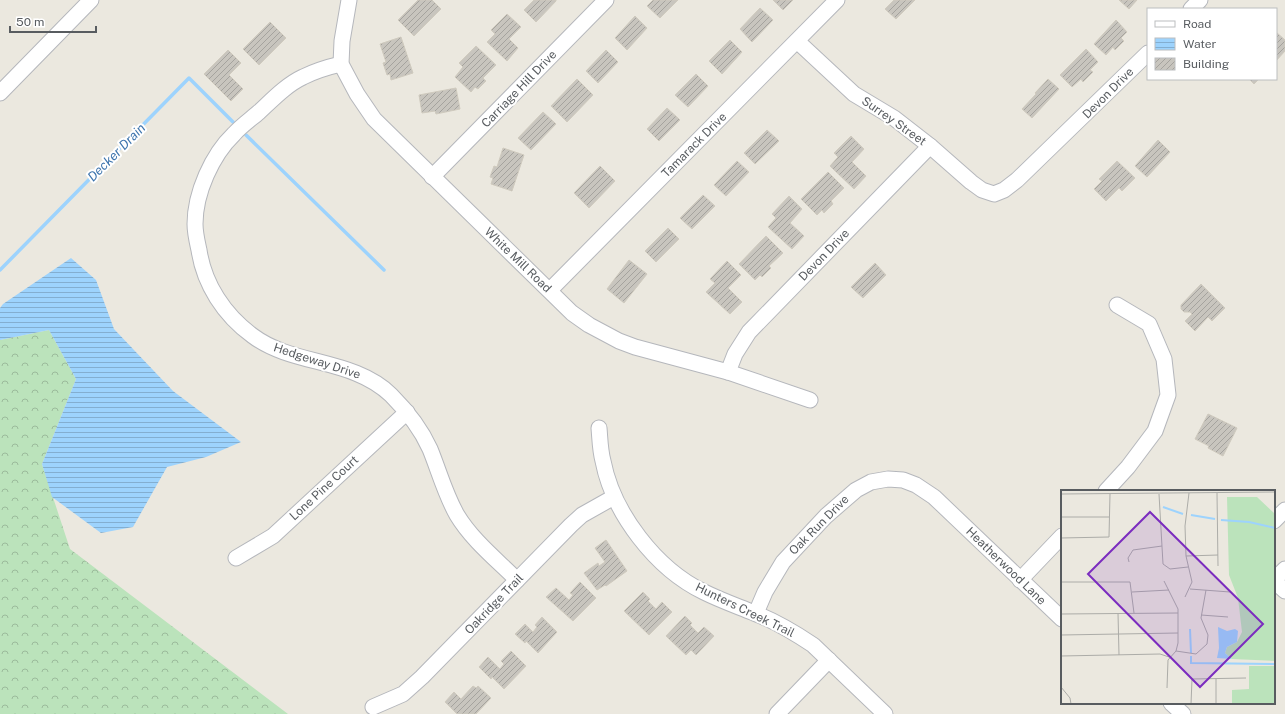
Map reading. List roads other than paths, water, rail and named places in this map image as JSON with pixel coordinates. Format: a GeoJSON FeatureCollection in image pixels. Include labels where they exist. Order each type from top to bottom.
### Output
{"type":"FeatureCollection","features":[{"type":"Feature","properties":{"kind":"street"},"geometry":{"type":"LineString","coordinates":[[341,64],[342,41],[349,0]]}},
{"type":"Feature","properties":{"kind":"street","name":"Carriage Hill Drive"},"geometry":{"type":"LineString","coordinates":[[432,177],[606,0]]}},
{"type":"Feature","properties":{"kind":"street","name":"Tamarack Drive"},"geometry":{"type":"LineString","coordinates":[[550,290],[837,0]]}},
{"type":"Feature","properties":{"kind":"street"},"geometry":{"type":"LineString","coordinates":[[1192,8],[1200,0]]}},
{"type":"Feature","properties":{"kind":"street"},"geometry":{"type":"LineString","coordinates":[[0,93],[91,1]]}},
{"type":"Feature","properties":{"kind":"street","name":"Surrey Street"},"geometry":{"type":"LineString","coordinates":[[797,41],[854,94],[894,118],[930,146],[971,182],[982,190],[994,194]]}},
{"type":"Feature","properties":{"kind":"street","name":"Devon Drive"},"geometry":{"type":"LineString","coordinates":[[994,194],[1004,190],[1016,180],[1147,54]]}},
{"type":"Feature","properties":{"kind":"street","name":"White Mill Road"},"geometry":{"type":"LineString","coordinates":[[341,64],[357,94],[374,119],[572,313],[589,325],[619,341],[650,352],[728,372],[810,400]]}},
{"type":"Feature","properties":{"kind":"street","name":"Hedgeway Drive"},"geometry":{"type":"LineString","coordinates":[[341,64],[320,70],[294,82],[233,134],[211,164],[204,180],[197,206],[195,224],[201,262],[206,279],[215,296],[227,311],[239,325],[254,337],[279,350],[368,377],[389,394],[407,412],[422,434],[457,514],[475,538],[518,580]]}},
{"type":"Feature","properties":{"kind":"street","name":"Devon Drive"},"geometry":{"type":"LineString","coordinates":[[728,372],[734,354],[749,332],[930,146]]}},
{"type":"Feature","properties":{"kind":"street"},"geometry":{"type":"LineString","coordinates":[[1107,490],[1128,467],[1155,431],[1168,395],[1164,359],[1149,324],[1117,305]]}},
{"type":"Feature","properties":{"kind":"street","name":"Lone Pine Court"},"geometry":{"type":"LineString","coordinates":[[236,558],[273,536],[407,412]]}},
{"type":"Feature","properties":{"kind":"street","name":"Hunters Creek Trail"},"geometry":{"type":"LineString","coordinates":[[599,428],[603,462],[614,498],[646,546],[671,571],[703,592],[756,614],[801,637],[813,645],[885,714]]}},
{"type":"Feature","properties":{"kind":"street","name":"Oak Run Drive"},"geometry":{"type":"LineString","coordinates":[[756,614],[765,592],[783,562],[846,497],[866,484],[888,479],[903,480],[922,488],[950,512]]}},
{"type":"Feature","properties":{"kind":"street","name":"Oakridge Trail"},"geometry":{"type":"LineString","coordinates":[[373,707],[402,694],[422,677],[571,525],[582,515],[614,498]]}},
{"type":"Feature","properties":{"kind":"street"},"geometry":{"type":"LineString","coordinates":[[1275,521],[1285,510]]}},
{"type":"Feature","properties":{"kind":"street","name":"Heatherwood Lane"},"geometry":{"type":"LineString","coordinates":[[950,512],[1061,618]]}},
{"type":"Feature","properties":{"kind":"street"},"geometry":{"type":"LineString","coordinates":[[1020,580],[1061,537]]}},
{"type":"Feature","properties":{"kind":"street"},"geometry":{"type":"LineString","coordinates":[[1275,579],[1285,569]]}},
{"type":"Feature","properties":{"kind":"street"},"geometry":{"type":"LineString","coordinates":[[1275,581],[1285,591]]}},
{"type":"Feature","properties":{"kind":"street"},"geometry":{"type":"LineString","coordinates":[[777,714],[829,660]]}},
{"type":"Feature","properties":{"kind":"street"},"geometry":{"type":"LineString","coordinates":[[1172,704],[1182,714]]}},
{"type":"Feature","properties":{"kind":"water"},"geometry":{"type":"Polygon","coordinates":[[[71,258],[96,280],[114,329],[173,391],[241,442],[206,457],[167,467],[133,527],[101,533],[52,497],[42,464],[76,379],[49,330],[0,340],[0,308],[3,304],[71,258]]]}},
{"type":"Feature","properties":{"kind":"waterway","name":"Decker Drain"},"geometry":{"type":"LineString","coordinates":[[0,270],[189,78],[233,122]]}},
{"type":"Feature","properties":{"kind":"waterway","name":"Decker Drain"},"geometry":{"type":"LineString","coordinates":[[246,135],[384,270]]}}]}
